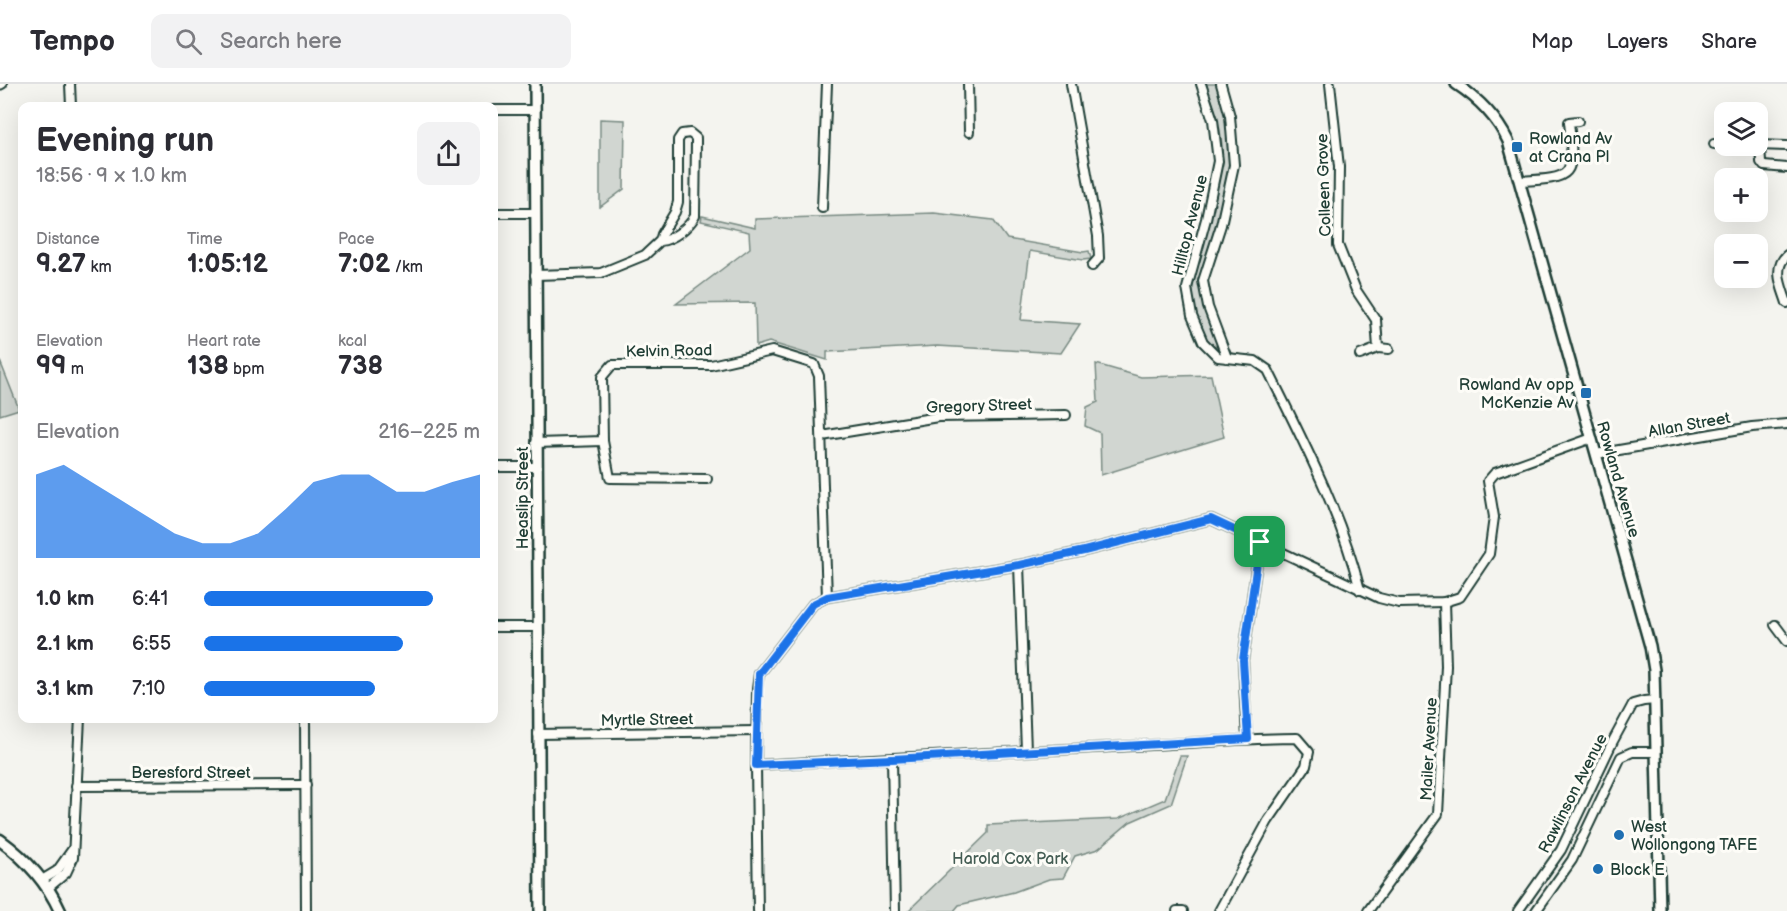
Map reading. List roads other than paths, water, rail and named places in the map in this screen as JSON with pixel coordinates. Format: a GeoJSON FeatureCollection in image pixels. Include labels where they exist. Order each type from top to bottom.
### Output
{"type":"FeatureCollection","features":[{"type":"Feature","properties":{"kind":"main road"},"geometry":{"type":"LineString","coordinates":[[0,840],[23,859],[45,884],[60,911]]}},
{"type":"Feature","properties":{"kind":"street"},"geometry":{"type":"LineString","coordinates":[[70,84],[71,102]]}},
{"type":"Feature","properties":{"kind":"street","name":"Heaslip Street"},"geometry":{"type":"LineString","coordinates":[[535,84],[540,911]]}},
{"type":"Feature","properties":{"kind":"street"},"geometry":{"type":"LineString","coordinates":[[822,208],[827,84]]}},
{"type":"Feature","properties":{"kind":"street"},"geometry":{"type":"LineString","coordinates":[[968,84],[969,132]]}},
{"type":"Feature","properties":{"kind":"street"},"geometry":{"type":"LineString","coordinates":[[1071,84],[1098,236],[1099,258],[1092,266]]}},
{"type":"Feature","properties":{"kind":"street","name":"Hilltop Avenue"},"geometry":{"type":"LineString","coordinates":[[1201,84],[1213,120],[1218,161],[1206,219],[1187,288],[1192,316],[1203,342],[1218,357],[1255,361],[1269,370],[1322,482],[1356,573],[1360,590]]}},
{"type":"Feature","properties":{"kind":"street","name":"Hilltop Avenue"},"geometry":{"type":"LineString","coordinates":[[1221,84],[1230,116],[1234,165],[1221,225],[1203,281],[1208,307],[1227,358]]}},
{"type":"Feature","properties":{"kind":"street","name":"Colleen Grove"},"geometry":{"type":"LineString","coordinates":[[1330,84],[1339,167],[1338,245],[1356,290],[1376,320],[1378,348]]}},
{"type":"Feature","properties":{"kind":"street","name":"Rowland Avenue"},"geometry":{"type":"LineString","coordinates":[[1456,84],[1473,96],[1496,118],[1508,141],[1650,646],[1654,670],[1660,911]]}},
{"type":"Feature","properties":{"kind":"street"},"geometry":{"type":"LineString","coordinates":[[498,110],[535,110]]}},
{"type":"Feature","properties":{"kind":"street"},"geometry":{"type":"LineString","coordinates":[[1520,180],[1554,179],[1564,174],[1572,162],[1569,122],[1578,121]]}},
{"type":"Feature","properties":{"kind":"street"},"geometry":{"type":"LineString","coordinates":[[535,275],[601,273],[645,255],[660,241],[675,212],[678,202],[678,140],[682,134],[690,133],[696,138],[695,216],[668,240],[660,241]]}},
{"type":"Feature","properties":{"kind":"street"},"geometry":{"type":"LineString","coordinates":[[1768,145],[1787,146]]}},
{"type":"Feature","properties":{"kind":"street"},"geometry":{"type":"LineString","coordinates":[[1760,156],[1764,166],[1787,168]]}},
{"type":"Feature","properties":{"kind":"street"},"geometry":{"type":"LineString","coordinates":[[498,213],[535,213]]}},
{"type":"Feature","properties":{"kind":"street"},"geometry":{"type":"LineString","coordinates":[[1787,255],[1779,265],[1778,274],[1787,303]]}},
{"type":"Feature","properties":{"kind":"street"},"geometry":{"type":"LineString","coordinates":[[1360,355],[1378,348],[1389,349]]}},
{"type":"Feature","properties":{"kind":"street","name":"Kelvin Road"},"geometry":{"type":"LineString","coordinates":[[603,441],[602,377],[612,365],[711,365],[772,351],[814,364],[819,376],[827,597]]}},
{"type":"Feature","properties":{"kind":"street","name":"Gregory Street"},"geometry":{"type":"LineString","coordinates":[[822,436],[938,417],[1066,415]]}},
{"type":"Feature","properties":{"kind":"street","name":"Allan Street"},"geometry":{"type":"LineString","coordinates":[[1596,454],[1752,427],[1787,424]]}},
{"type":"Feature","properties":{"kind":"street"},"geometry":{"type":"LineString","coordinates":[[758,911],[756,731],[759,674],[813,604],[827,597],[1019,565],[1211,519],[1379,598],[1399,603],[1444,602],[1460,597],[1489,554],[1494,517],[1488,481],[1495,473],[1592,438]]}},
{"type":"Feature","properties":{"kind":"street"},"geometry":{"type":"LineString","coordinates":[[536,443],[603,441],[610,478],[707,479]]}},
{"type":"Feature","properties":{"kind":"street"},"geometry":{"type":"LineString","coordinates":[[498,466],[536,466]]}},
{"type":"Feature","properties":{"kind":"street"},"geometry":{"type":"LineString","coordinates":[[1248,739],[1243,660],[1260,542]]}},
{"type":"Feature","properties":{"kind":"street"},"geometry":{"type":"LineString","coordinates":[[1019,565],[1026,750]]}},
{"type":"Feature","properties":{"kind":"street","name":"Mailer Avenue"},"geometry":{"type":"LineString","coordinates":[[1368,911],[1438,814],[1446,666],[1444,602]]}},
{"type":"Feature","properties":{"kind":"street"},"geometry":{"type":"LineString","coordinates":[[1775,625],[1787,641]]}},
{"type":"Feature","properties":{"kind":"street"},"geometry":{"type":"LineString","coordinates":[[498,627],[537,627]]}},
{"type":"Feature","properties":{"kind":"street","name":"Rawlinson Avenue"},"geometry":{"type":"LineString","coordinates":[[1518,911],[1561,850],[1633,704],[1654,700]]}},
{"type":"Feature","properties":{"kind":"street"},"geometry":{"type":"LineString","coordinates":[[45,884],[72,854],[75,840],[80,723]]}},
{"type":"Feature","properties":{"kind":"street"},"geometry":{"type":"LineString","coordinates":[[305,723],[306,911]]}},
{"type":"Feature","properties":{"kind":"street","name":"Myrtle Street"},"geometry":{"type":"LineString","coordinates":[[538,734],[756,731]]}},
{"type":"Feature","properties":{"kind":"street"},"geometry":{"type":"LineString","coordinates":[[756,765],[1297,738],[1309,752],[1306,766],[1268,821],[1220,911]]}},
{"type":"Feature","properties":{"kind":"street","name":"Rawlinson Avenue"},"geometry":{"type":"LineString","coordinates":[[1536,911],[1572,860],[1621,757],[1632,752],[1656,752]]}},
{"type":"Feature","properties":{"kind":"street"},"geometry":{"type":"LineString","coordinates":[[892,759],[895,911]]}},
{"type":"Feature","properties":{"kind":"street","name":"Beresford Street"},"geometry":{"type":"LineString","coordinates":[[76,786],[306,785]]}},
{"type":"Feature","properties":{"kind":"street"},"geometry":{"type":"LineString","coordinates":[[1177,911],[1184,911]]}},
{"type":"Feature","properties":{"kind":"place","name":"Rowland Av at Crana Pl"},"geometry":{"type":"Point","coordinates":[1517,147]}},
{"type":"Feature","properties":{"kind":"place","name":"Rowland Av opp McKenzie Av"},"geometry":{"type":"Point","coordinates":[1586,393]}},
{"type":"Feature","properties":{"kind":"place","name":"West Wollongong TAFE"},"geometry":{"type":"Point","coordinates":[1619,835]}},
{"type":"Feature","properties":{"kind":"place","name":"Block E"},"geometry":{"type":"Point","coordinates":[1598,869]}},
{"type":"Feature","properties":{"kind":"park label","name":"Harold Cox Park"},"geometry":{"type":"Point","coordinates":[1010,858]}}]}
